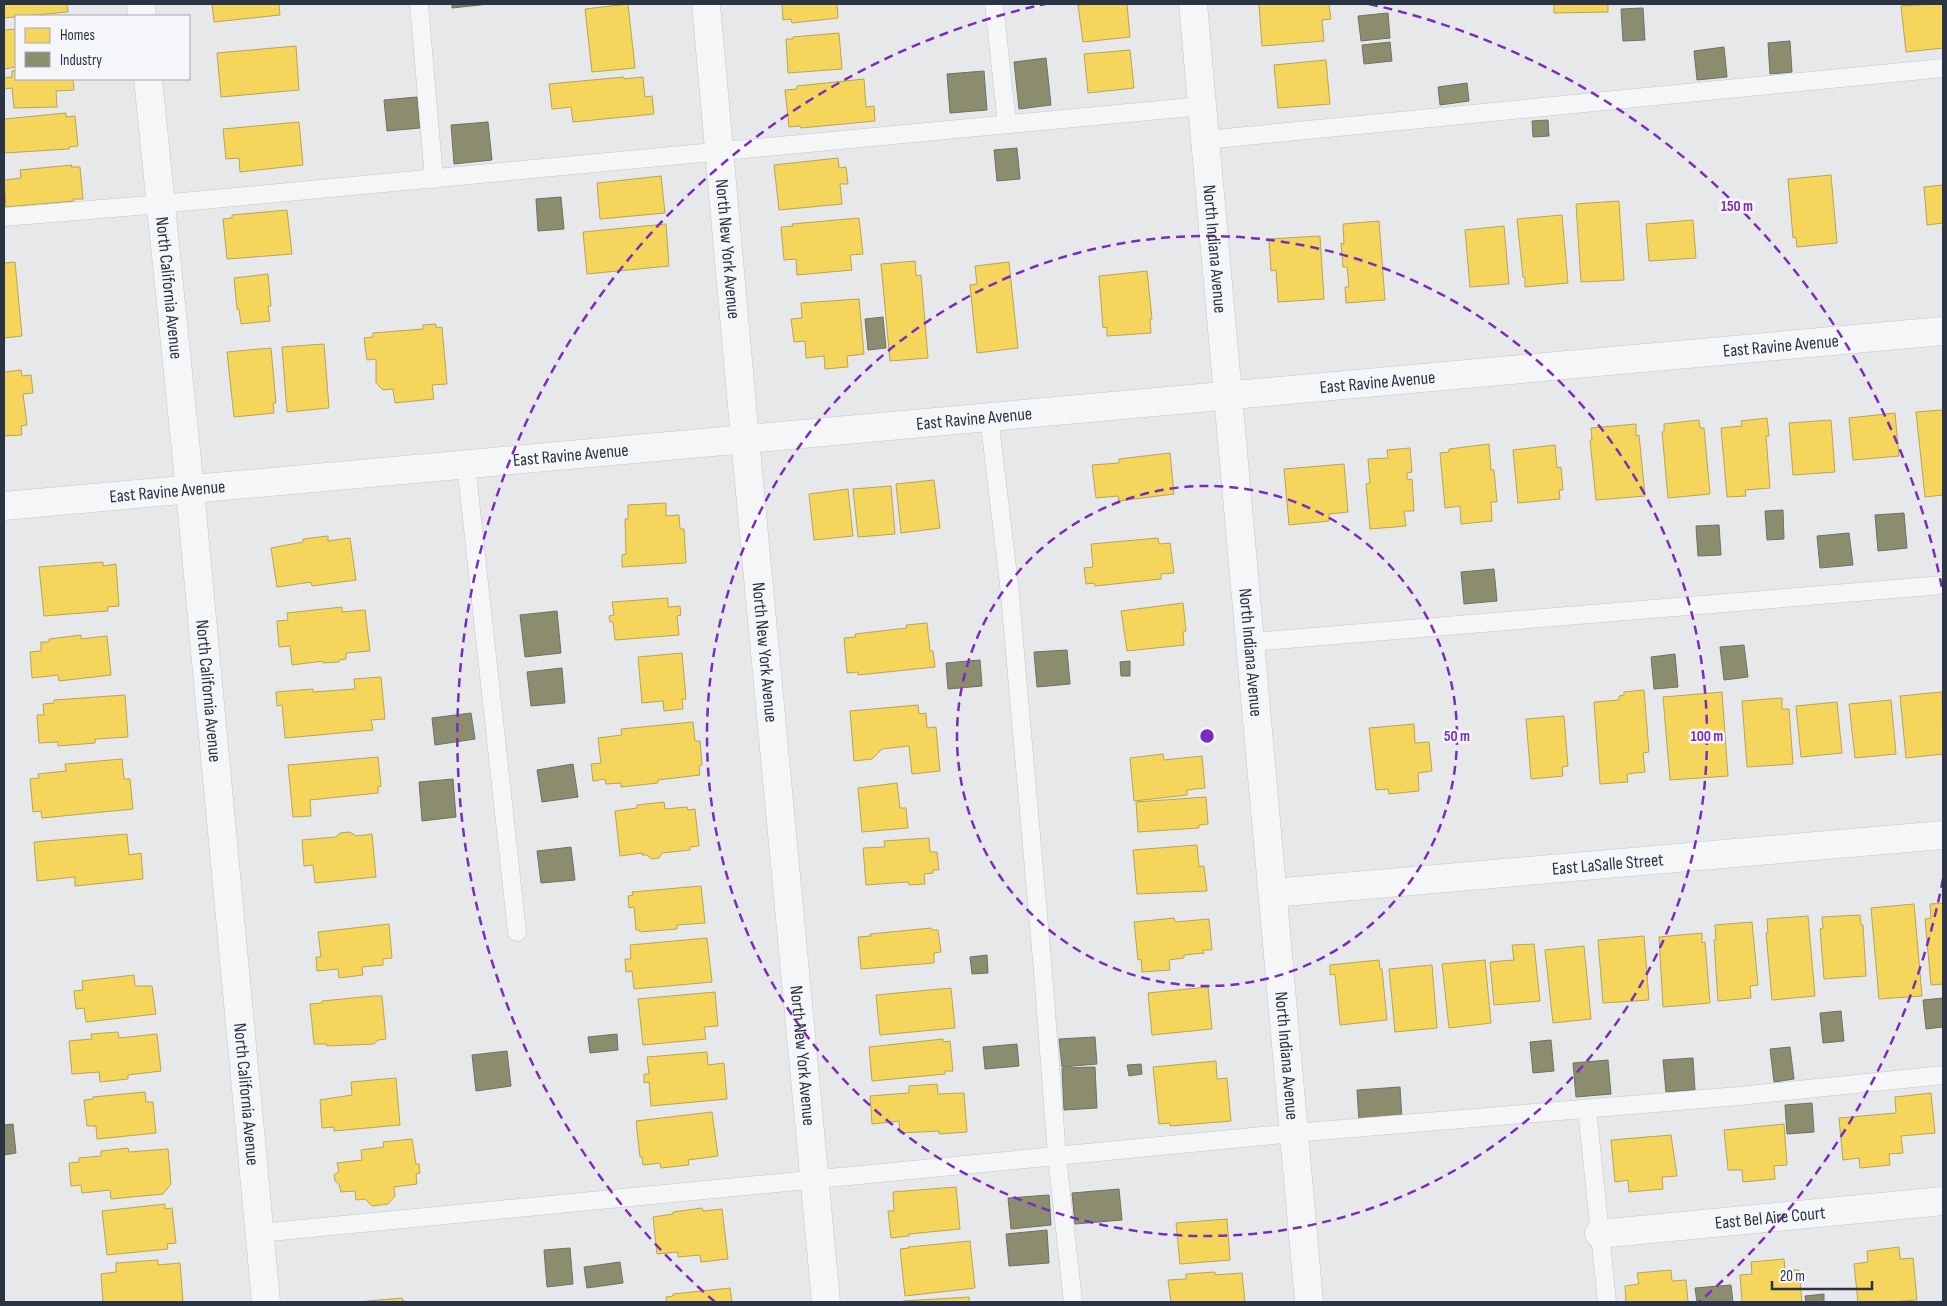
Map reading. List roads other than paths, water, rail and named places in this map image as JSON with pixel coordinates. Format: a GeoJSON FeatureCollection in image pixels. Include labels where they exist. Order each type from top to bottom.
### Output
{"type":"FeatureCollection","features":[{"type":"Feature","properties":{"kind":"street","name":"North New York Avenue"},"geometry":{"type":"LineString","coordinates":[[706,4],[826,1302]]}},
{"type":"Feature","properties":{"kind":"street","name":"North Indiana Avenue"},"geometry":{"type":"LineString","coordinates":[[1193,4],[1274,893],[1309,1302]]}},
{"type":"Feature","properties":{"kind":"street","name":"North California Avenue"},"geometry":{"type":"LineString","coordinates":[[148,80],[190,490],[266,1302]]}},
{"type":"Feature","properties":{"kind":"street","name":"East Ravine Avenue"},"geometry":{"type":"LineString","coordinates":[[4,506],[1943,331]]}},
{"type":"Feature","properties":{"kind":"street","name":"East LaSalle Street"},"geometry":{"type":"LineString","coordinates":[[1274,893],[1943,835]]}},
{"type":"Feature","properties":{"kind":"street","name":"East Bel Aire Court"},"geometry":{"type":"LineString","coordinates":[[1599,1234],[1943,1201]]}},
{"type":"Feature","properties":{"kind":"lane"},"geometry":{"type":"LineString","coordinates":[[419,4],[434,178]]}},
{"type":"Feature","properties":{"kind":"lane"},"geometry":{"type":"LineString","coordinates":[[994,4],[1007,124]]}},
{"type":"Feature","properties":{"kind":"lane"},"geometry":{"type":"LineString","coordinates":[[1205,140],[1943,68]]}},
{"type":"Feature","properties":{"kind":"lane"},"geometry":{"type":"LineString","coordinates":[[4,217],[161,204],[1202,106]]}},
{"type":"Feature","properties":{"kind":"lane"},"geometry":{"type":"LineString","coordinates":[[989,417],[1010,584],[1057,1156],[1073,1302]]}},
{"type":"Feature","properties":{"kind":"lane"},"geometry":{"type":"LineString","coordinates":[[466,464],[517,932]]}},
{"type":"Feature","properties":{"kind":"lane"},"geometry":{"type":"LineString","coordinates":[[1251,642],[1943,585]]}},
{"type":"Feature","properties":{"kind":"lane"},"geometry":{"type":"LineString","coordinates":[[260,1233],[1294,1133],[1587,1109],[1943,1075]]}},
{"type":"Feature","properties":{"kind":"lane"},"geometry":{"type":"LineString","coordinates":[[1587,1109],[1607,1302]]}}]}
